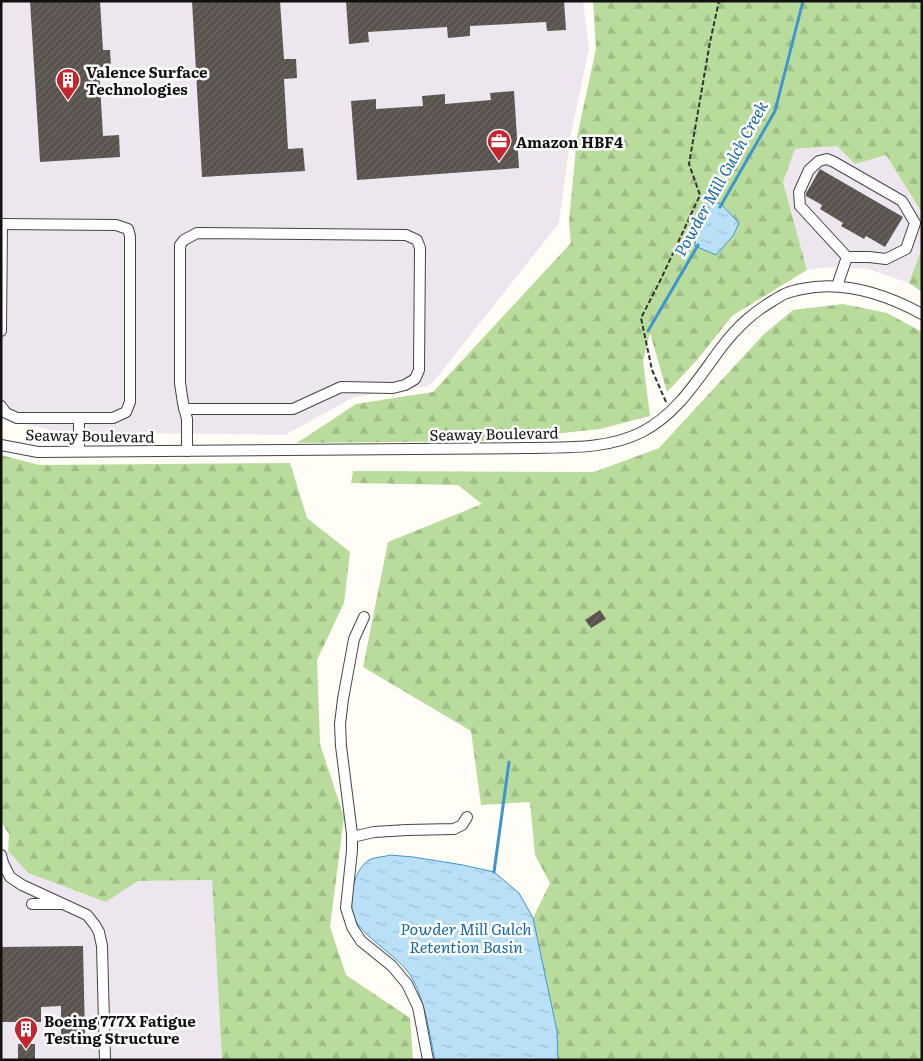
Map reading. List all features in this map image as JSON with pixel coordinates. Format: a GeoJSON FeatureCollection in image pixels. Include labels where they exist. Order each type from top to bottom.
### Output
{"type":"FeatureCollection","features":[{"type":"Feature","properties":{"kind":"street"},"geometry":{"type":"LineString","coordinates":[[827,159],[902,201],[915,223],[906,249],[886,259],[869,257],[847,258],[800,206],[799,192],[809,170],[819,161],[827,159]]}},
{"type":"Feature","properties":{"kind":"street"},"geometry":{"type":"LineString","coordinates":[[1,331],[1,224],[116,225],[128,229],[130,236],[130,402],[126,412],[113,418],[17,418],[6,413],[1,406]]}},
{"type":"Feature","properties":{"kind":"street"},"geometry":{"type":"LineString","coordinates":[[184,409],[292,409],[341,387],[393,388],[405,385],[415,379],[420,370],[420,248],[417,240],[406,235],[197,233],[184,240],[180,245],[180,383],[184,409],[187,419],[187,451]]}},
{"type":"Feature","properties":{"kind":"street"},"geometry":{"type":"LineString","coordinates":[[837,286],[847,258]]}},
{"type":"Feature","properties":{"kind":"street","name":"Seaway Boulevard"},"geometry":{"type":"LineString","coordinates":[[1,445],[38,452],[594,446],[622,440],[642,432],[661,420],[693,386],[742,322],[787,293],[814,287],[837,286],[858,289],[885,296],[922,314]]}},
{"type":"Feature","properties":{"kind":"street"},"geometry":{"type":"LineString","coordinates":[[79,418],[79,452]]}},
{"type":"Feature","properties":{"kind":"street"},"geometry":{"type":"LineString","coordinates":[[364,617],[354,639],[340,724],[352,837],[346,908],[352,927],[361,941],[392,966],[407,984],[418,1007],[428,1060]]}},
{"type":"Feature","properties":{"kind":"street"},"geometry":{"type":"LineString","coordinates":[[352,837],[374,832],[454,829],[462,825],[466,817]]}},
{"type":"Feature","properties":{"kind":"street"},"geometry":{"type":"LineString","coordinates":[[1,855],[10,877],[22,885],[87,915],[99,932],[102,946],[105,1060]]}},
{"type":"Feature","properties":{"kind":"street"},"geometry":{"type":"LineString","coordinates":[[32,904],[64,904]]}},
{"type":"Feature","properties":{"kind":"path"},"geometry":{"type":"LineString","coordinates":[[670,412],[652,370],[641,318],[700,195],[689,164],[719,1]]}},
{"type":"Feature","properties":{"kind":"shaded area"},"geometry":{"type":"Polygon","coordinates":[[[1,1],[583,1],[589,49],[571,134],[559,223],[434,381],[428,386],[354,397],[285,435],[57,432],[1,417],[1,1]]]}},
{"type":"Feature","properties":{"kind":"shaded area"},"geometry":{"type":"Polygon","coordinates":[[[837,146],[855,164],[886,155],[922,213],[922,248],[909,283],[868,269],[831,267],[807,270],[783,182],[795,149],[837,146]]]}},
{"type":"Feature","properties":{"kind":"shaded area"},"geometry":{"type":"Polygon","coordinates":[[[1,849],[8,851],[28,873],[106,902],[138,881],[212,880],[222,1060],[1,1060],[1,849]]]}},
{"type":"Feature","properties":{"kind":"green space"},"geometry":{"type":"Polygon","coordinates":[[[593,1],[922,1],[922,213],[886,155],[855,164],[837,146],[795,149],[783,182],[807,270],[732,316],[697,360],[667,392],[650,333],[643,361],[650,416],[600,429],[486,441],[297,443],[356,404],[433,392],[571,243],[569,222],[577,137],[596,49],[593,1]]]}},
{"type":"Feature","properties":{"kind":"green space"},"geometry":{"type":"Polygon","coordinates":[[[922,248],[922,292],[909,283],[922,248]]]}},
{"type":"Feature","properties":{"kind":"green space"},"geometry":{"type":"Polygon","coordinates":[[[843,304],[887,313],[922,332],[922,1060],[558,1060],[557,1031],[533,918],[550,883],[535,855],[530,802],[481,805],[471,731],[363,667],[388,542],[482,504],[458,485],[351,483],[353,471],[594,472],[659,448],[764,334],[793,310],[843,304]]]}},
{"type":"Feature","properties":{"kind":"green space"},"geometry":{"type":"Polygon","coordinates":[[[1,455],[39,465],[290,463],[307,518],[350,552],[344,603],[317,660],[320,744],[344,817],[330,927],[346,975],[410,1018],[413,1060],[222,1060],[212,880],[138,881],[106,902],[28,873],[8,851],[9,834],[1,822],[1,455]]]}},
{"type":"Feature","properties":{"kind":"water"},"geometry":{"type":"Polygon","coordinates":[[[709,201],[721,204],[739,223],[733,236],[716,255],[695,246],[696,223],[709,201]]]}},
{"type":"Feature","properties":{"kind":"water","name":"Powder Mill Gulch Retention Basin"},"geometry":{"type":"Polygon","coordinates":[[[390,855],[463,865],[494,872],[519,893],[533,918],[557,1031],[558,1060],[435,1060],[424,1008],[412,978],[406,969],[359,926],[353,917],[350,907],[355,881],[362,866],[371,859],[390,855]]]}},
{"type":"Feature","properties":{"kind":"building","name":"Valence Surface Technologies"},"geometry":{"type":"Polygon","coordinates":[[[30,1],[100,1],[103,50],[110,50],[111,66],[99,67],[103,136],[119,135],[120,157],[40,162],[30,1]]]}},
{"type":"Feature","properties":{"kind":"building"},"geometry":{"type":"Polygon","coordinates":[[[192,1],[280,1],[284,59],[296,59],[297,78],[284,79],[288,149],[303,148],[305,171],[202,177],[192,1]]]}},
{"type":"Feature","properties":{"kind":"building"},"geometry":{"type":"Polygon","coordinates":[[[346,1],[564,1],[566,30],[547,31],[546,22],[470,26],[470,36],[448,38],[447,27],[368,32],[369,42],[349,44],[346,1]]]}},
{"type":"Feature","properties":{"kind":"building"},"geometry":{"type":"Polygon","coordinates":[[[514,91],[519,168],[357,180],[351,101],[376,99],[376,109],[423,106],[422,96],[445,94],[445,104],[491,100],[490,93],[514,91]]]}},
{"type":"Feature","properties":{"kind":"building"},"geometry":{"type":"Polygon","coordinates":[[[820,169],[903,217],[885,247],[866,236],[864,239],[841,226],[843,223],[820,209],[822,205],[806,196],[820,169]]]}},
{"type":"Feature","properties":{"kind":"building"},"geometry":{"type":"Polygon","coordinates":[[[600,610],[606,619],[591,628],[585,620],[600,610]]]}},
{"type":"Feature","properties":{"kind":"building"},"geometry":{"type":"Polygon","coordinates":[[[83,946],[85,1035],[61,1035],[61,1006],[41,1007],[41,1022],[1,1022],[1,947],[83,946]]]}},
{"type":"Feature","properties":{"kind":"building","name":"Boeing 777X Fatigue Testing Structure"},"geometry":{"type":"Polygon","coordinates":[[[18,1044],[35,1044],[35,1060],[18,1060],[18,1044]]]}},
{"type":"Feature","properties":{"kind":"waterway","name":"Powder Mill Gulch Creek"},"geometry":{"type":"LineString","coordinates":[[720,207],[775,111],[803,1]]}},
{"type":"Feature","properties":{"kind":"waterway","name":"Powder Mill Gulch Creek"},"geometry":{"type":"LineString","coordinates":[[648,331],[698,245]]}},
{"type":"Feature","properties":{"kind":"waterway","name":"Powder Mill Gulch Creek"},"geometry":{"type":"LineString","coordinates":[[494,872],[509,762]]}},
{"type":"Feature","properties":{"kind":"place","name":"Valence Surface Technologies"},"geometry":{"type":"Point","coordinates":[68,101]}},
{"type":"Feature","properties":{"kind":"place","name":"Amazon HBF4"},"geometry":{"type":"Point","coordinates":[499,162]}},
{"type":"Feature","properties":{"kind":"place","name":"Boeing 777X Fatigue Testing Structure"},"geometry":{"type":"Point","coordinates":[26,1050]}}]}
